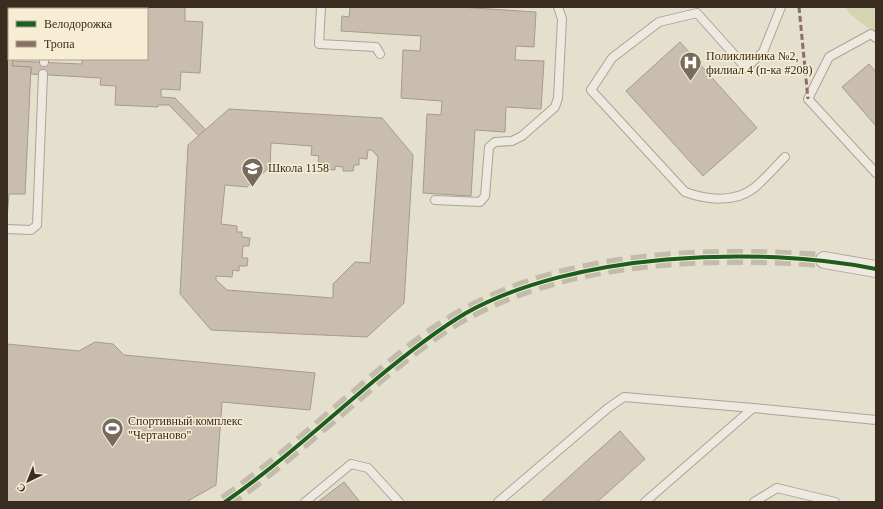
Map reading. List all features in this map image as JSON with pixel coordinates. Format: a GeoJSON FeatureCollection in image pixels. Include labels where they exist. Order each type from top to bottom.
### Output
{"type":"FeatureCollection","features":[{"type":"Feature","properties":{"kind":"street"},"geometry":{"type":"LineString","coordinates":[[824,260],[876,269]]}},
{"type":"Feature","properties":{"kind":"lane"},"geometry":{"type":"LineString","coordinates":[[321,7],[319,44],[376,47],[380,54]]}},
{"type":"Feature","properties":{"kind":"lane"},"geometry":{"type":"LineString","coordinates":[[435,200],[480,202],[485,196],[488,147],[495,142],[505,142],[517,139],[555,107],[557,103],[562,20],[558,7]]}},
{"type":"Feature","properties":{"kind":"lane"},"geometry":{"type":"LineString","coordinates":[[781,7],[763,52],[746,68],[696,13],[659,22],[612,58],[591,90],[685,192],[696,196],[734,198],[754,188],[785,157]]}},
{"type":"Feature","properties":{"kind":"lane"},"geometry":{"type":"LineString","coordinates":[[876,38],[871,34],[829,57],[808,100],[876,172]]}},
{"type":"Feature","properties":{"kind":"lane"},"geometry":{"type":"LineString","coordinates":[[7,229],[31,230],[37,225],[43,74]]}},
{"type":"Feature","properties":{"kind":"lane"},"geometry":{"type":"LineString","coordinates":[[498,502],[608,408],[624,397],[876,420]]}},
{"type":"Feature","properties":{"kind":"lane"},"geometry":{"type":"LineString","coordinates":[[645,502],[753,408]]}},
{"type":"Feature","properties":{"kind":"lane"},"geometry":{"type":"LineString","coordinates":[[305,502],[351,464],[368,468],[399,502]]}},
{"type":"Feature","properties":{"kind":"lane"},"geometry":{"type":"LineString","coordinates":[[754,502],[778,488],[836,502]]}},
{"type":"Feature","properties":{"kind":"green space"},"geometry":{"type":"Polygon","coordinates":[[[845,7],[876,7],[876,34],[851,15],[845,7]]]}},
{"type":"Feature","properties":{"kind":"building"},"geometry":{"type":"Polygon","coordinates":[[[185,7],[185,21],[203,22],[200,73],[181,72],[180,90],[161,89],[161,97],[175,98],[206,130],[199,136],[169,105],[158,105],[158,107],[115,105],[116,86],[100,85],[101,78],[31,74],[31,67],[12,66],[13,61],[82,64],[82,60],[148,60],[148,8],[105,8],[185,7]]]}},
{"type":"Feature","properties":{"kind":"building"},"geometry":{"type":"Polygon","coordinates":[[[350,7],[459,7],[536,12],[534,47],[516,46],[515,60],[544,61],[541,109],[506,107],[505,132],[475,130],[471,196],[423,193],[427,114],[441,115],[442,101],[401,98],[403,50],[420,51],[421,36],[341,31],[342,16],[349,17],[350,7]]]}},
{"type":"Feature","properties":{"kind":"building"},"geometry":{"type":"Polygon","coordinates":[[[8,37],[8,60],[13,60],[12,66],[31,67],[25,194],[9,194],[7,219],[8,37]]]}},
{"type":"Feature","properties":{"kind":"building"},"geometry":{"type":"Polygon","coordinates":[[[680,42],[757,128],[703,176],[626,91],[680,42]]]}},
{"type":"Feature","properties":{"kind":"building"},"geometry":{"type":"Polygon","coordinates":[[[869,64],[876,72],[876,126],[842,87],[869,64]]]}},
{"type":"Feature","properties":{"kind":"building"},"geometry":{"type":"Polygon","coordinates":[[[229,109],[382,118],[413,155],[404,303],[367,337],[211,330],[180,294],[188,145],[229,109]],[[271,143],[270,167],[247,187],[225,185],[221,224],[237,226],[237,232],[242,232],[242,237],[250,238],[249,246],[243,246],[242,258],[248,258],[247,266],[239,266],[239,271],[233,270],[232,277],[216,276],[216,280],[227,290],[333,298],[333,284],[355,262],[370,263],[378,157],[372,150],[368,150],[367,159],[359,158],[359,165],[354,165],[353,171],[343,171],[343,167],[335,166],[335,170],[324,169],[324,163],[318,162],[319,156],[311,155],[312,146],[271,143]]]}},
{"type":"Feature","properties":{"kind":"building","name":"Спортивный комплекс \"Чертаново\""},"geometry":{"type":"Polygon","coordinates":[[[95,342],[113,344],[124,355],[315,373],[310,410],[222,402],[216,485],[186,502],[7,502],[7,344],[79,351],[95,342]]]}},
{"type":"Feature","properties":{"kind":"building"},"geometry":{"type":"Polygon","coordinates":[[[620,431],[645,459],[597,502],[541,502],[620,431]]]}},
{"type":"Feature","properties":{"kind":"building"},"geometry":{"type":"Polygon","coordinates":[[[344,482],[360,502],[318,502],[344,482]]]}},
{"type":"Feature","properties":{"kind":"tunnel"},"geometry":{"type":"LineString","coordinates":[[225,502],[283,458],[420,343],[467,313],[508,294],[551,280],[595,269],[641,262],[687,258],[734,257],[824,260]]}},
{"type":"Feature","properties":{"kind":"marked path"},"geometry":{"type":"LineString","coordinates":[[799,7],[808,99]]}},
{"type":"Feature","properties":{"kind":"cycle path"},"geometry":{"type":"LineString","coordinates":[[225,502],[283,458],[386,371],[431,336],[466,313],[509,293],[558,277],[611,266],[666,260],[722,257],[777,257],[829,262],[876,269]]}},
{"type":"Feature","properties":{"kind":"place","name":"Поликлиника №2, филиал 4 (п-ка #208)"},"geometry":{"type":"Point","coordinates":[690,82]}},
{"type":"Feature","properties":{"kind":"place","name":"Школа 1158"},"geometry":{"type":"Point","coordinates":[253,188]}},
{"type":"Feature","properties":{"kind":"place","name":"Спортивный комплекс \"Чертаново\""},"geometry":{"type":"Point","coordinates":[113,448]}}]}
